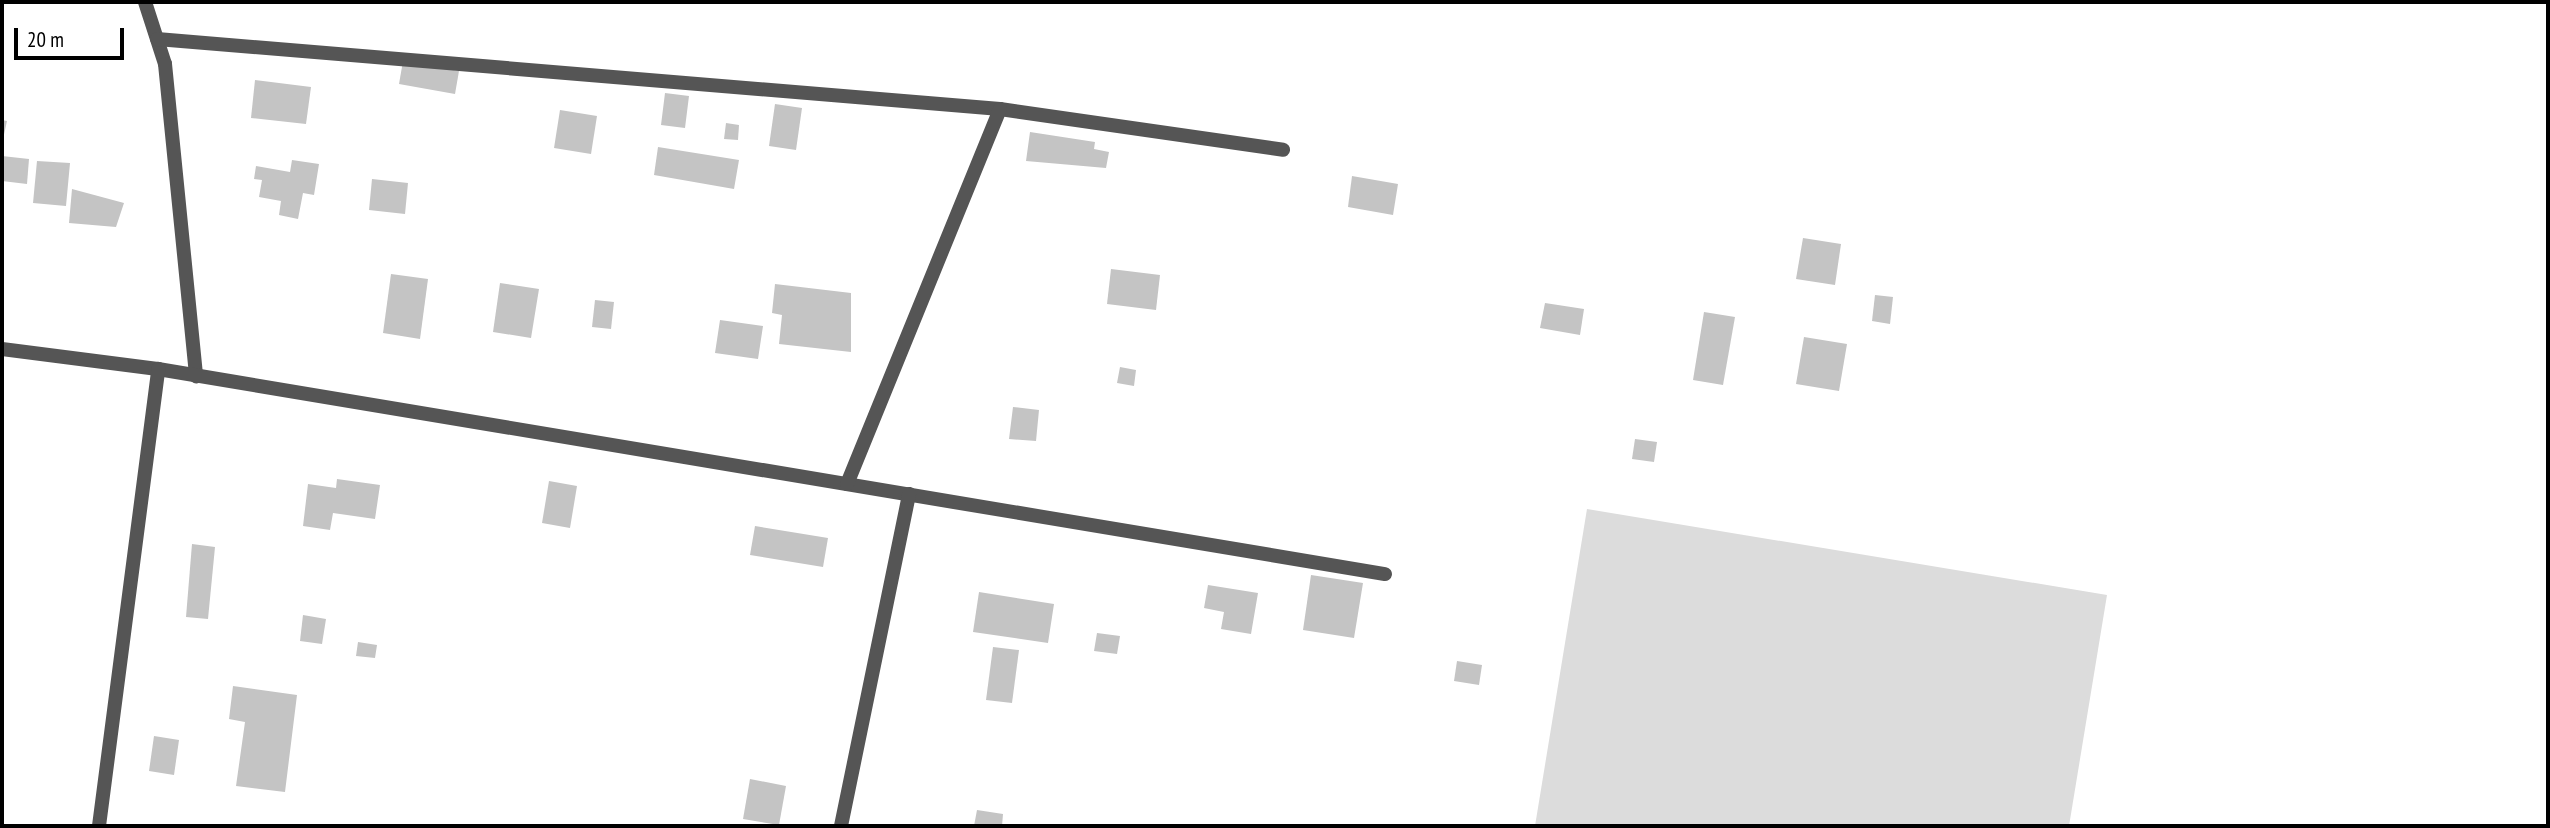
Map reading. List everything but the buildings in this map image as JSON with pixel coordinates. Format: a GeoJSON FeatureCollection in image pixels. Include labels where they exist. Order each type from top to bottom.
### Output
{"type":"FeatureCollection","features":[{"type":"Feature","properties":{"kind":"street"},"geometry":{"type":"LineString","coordinates":[[145,2],[165,64],[196,376]]}},
{"type":"Feature","properties":{"kind":"street"},"geometry":{"type":"LineString","coordinates":[[157,39],[1000,109],[1283,149]]}},
{"type":"Feature","properties":{"kind":"street"},"geometry":{"type":"LineString","coordinates":[[847,484],[1000,109]]}},
{"type":"Feature","properties":{"kind":"street"},"geometry":{"type":"LineString","coordinates":[[2,349],[158,369],[1385,574]]}},
{"type":"Feature","properties":{"kind":"street"},"geometry":{"type":"LineString","coordinates":[[99,826],[158,369]]}},
{"type":"Feature","properties":{"kind":"street"},"geometry":{"type":"LineString","coordinates":[[841,826],[909,494]]}},
{"type":"Feature","properties":{"kind":"shaded area"},"geometry":{"type":"Polygon","coordinates":[[[1587,509],[2107,595],[2069,826],[1535,826],[1587,509]]]}}]}
